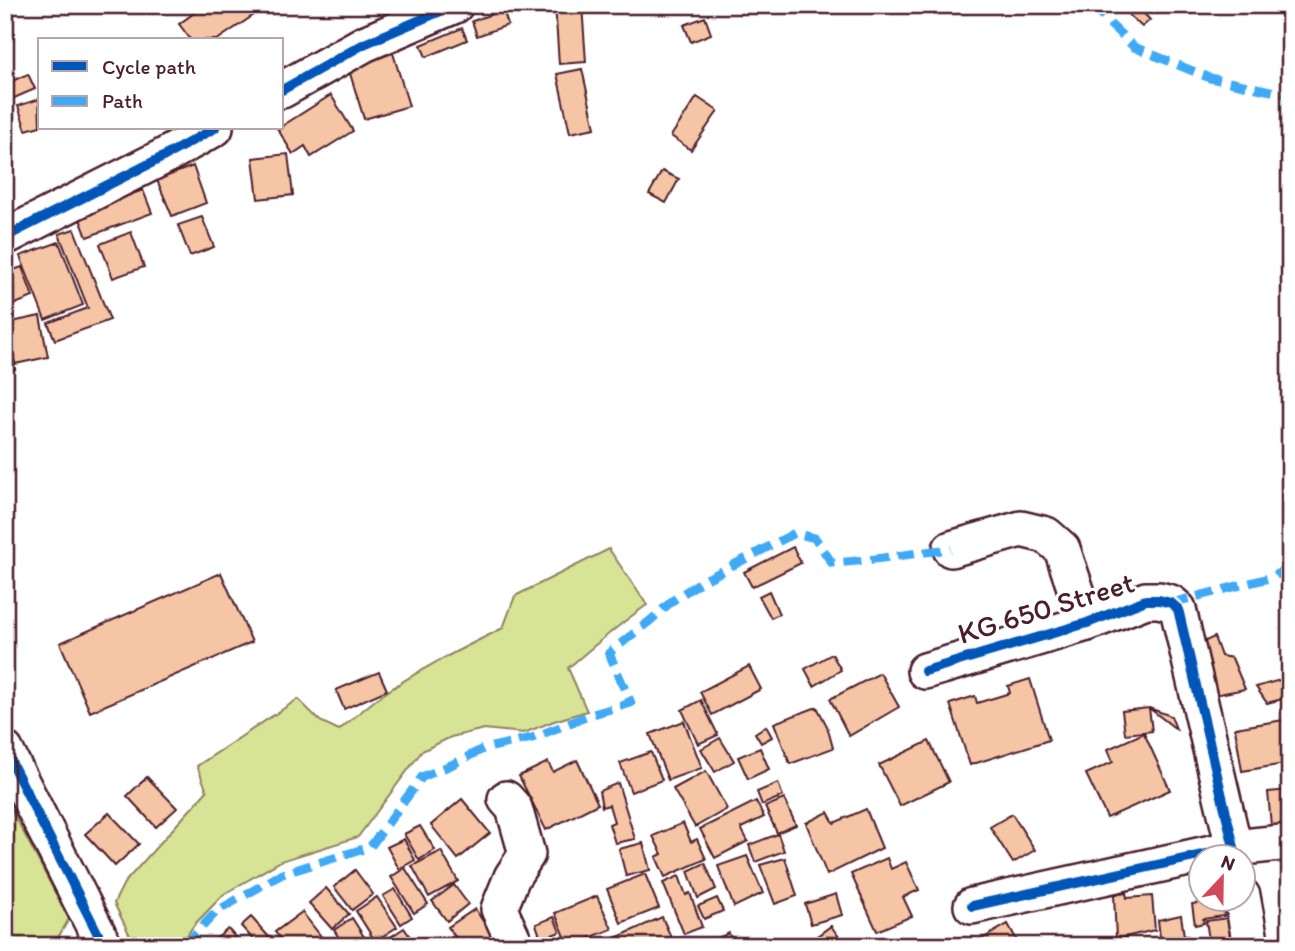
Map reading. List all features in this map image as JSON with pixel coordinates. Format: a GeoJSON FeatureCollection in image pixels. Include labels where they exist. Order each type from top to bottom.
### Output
{"type":"FeatureCollection","features":[{"type":"Feature","properties":{"kind":"street"},"geometry":{"type":"LineString","coordinates":[[284,89],[364,44],[455,5]]}},
{"type":"Feature","properties":{"kind":"street"},"geometry":{"type":"LineString","coordinates":[[5,237],[211,130]]}},
{"type":"Feature","properties":{"kind":"street"},"geometry":{"type":"LineString","coordinates":[[951,549],[1021,529],[1046,535],[1062,549],[1087,623]]}},
{"type":"Feature","properties":{"kind":"street","name":"KG 650 Street"},"geometry":{"type":"LineString","coordinates":[[925,671],[1087,623],[1146,600],[1171,603],[1178,610],[1233,842]]}},
{"type":"Feature","properties":{"kind":"street"},"geometry":{"type":"LineString","coordinates":[[5,750],[104,946]]}},
{"type":"Feature","properties":{"kind":"street"},"geometry":{"type":"LineString","coordinates":[[506,799],[514,808],[527,854],[512,877],[499,909],[516,946]]}},
{"type":"Feature","properties":{"kind":"street"},"geometry":{"type":"LineString","coordinates":[[1256,848],[1290,842]]}},
{"type":"Feature","properties":{"kind":"street"},"geometry":{"type":"LineString","coordinates":[[972,906],[1186,862]]}},
{"type":"Feature","properties":{"kind":"street"},"geometry":{"type":"LineString","coordinates":[[1245,912],[1251,946]]}},
{"type":"Feature","properties":{"kind":"green space"},"geometry":{"type":"Polygon","coordinates":[[[609,549],[647,605],[568,668],[587,711],[524,733],[484,729],[451,737],[422,751],[358,837],[281,861],[224,894],[194,925],[180,946],[135,946],[114,903],[124,883],[207,791],[197,766],[298,699],[320,721],[339,730],[408,678],[503,628],[515,596],[609,549]]]}},
{"type":"Feature","properties":{"kind":"green space"},"geometry":{"type":"Polygon","coordinates":[[[5,797],[69,919],[53,946],[5,946],[5,797]]]}},
{"type":"Feature","properties":{"kind":"building"},"geometry":{"type":"Polygon","coordinates":[[[205,5],[247,5],[254,15],[220,38],[190,38],[179,24],[205,5]]]}},
{"type":"Feature","properties":{"kind":"building"},"geometry":{"type":"Polygon","coordinates":[[[555,5],[582,5],[586,62],[559,64],[555,5]]]}},
{"type":"Feature","properties":{"kind":"building"},"geometry":{"type":"Polygon","coordinates":[[[1136,5],[1150,20],[1142,27],[1127,13],[1136,5]]]}},
{"type":"Feature","properties":{"kind":"building"},"geometry":{"type":"Polygon","coordinates":[[[503,10],[508,25],[477,36],[472,21],[503,10]]]}},
{"type":"Feature","properties":{"kind":"building"},"geometry":{"type":"Polygon","coordinates":[[[705,17],[711,34],[691,42],[684,25],[705,17]]]}},
{"type":"Feature","properties":{"kind":"building"},"geometry":{"type":"Polygon","coordinates":[[[462,28],[467,40],[426,57],[421,45],[462,28]]]}},
{"type":"Feature","properties":{"kind":"building"},"geometry":{"type":"Polygon","coordinates":[[[393,53],[409,106],[364,119],[348,67],[393,53]]]}},
{"type":"Feature","properties":{"kind":"building"},"geometry":{"type":"Polygon","coordinates":[[[582,69],[595,128],[570,133],[557,74],[582,69]]]}},
{"type":"Feature","properties":{"kind":"building"},"geometry":{"type":"Polygon","coordinates":[[[28,74],[35,89],[12,99],[5,84],[28,74]]]}},
{"type":"Feature","properties":{"kind":"building"},"geometry":{"type":"Polygon","coordinates":[[[331,95],[353,131],[311,157],[305,146],[293,154],[278,130],[284,130],[284,125],[331,95]]]}},
{"type":"Feature","properties":{"kind":"building"},"geometry":{"type":"Polygon","coordinates":[[[697,97],[718,111],[691,150],[671,136],[697,97]]]}},
{"type":"Feature","properties":{"kind":"building"},"geometry":{"type":"Polygon","coordinates":[[[38,99],[38,127],[26,130],[18,106],[38,99]]]}},
{"type":"Feature","properties":{"kind":"building"},"geometry":{"type":"Polygon","coordinates":[[[288,154],[293,195],[258,199],[253,158],[288,154]]]}},
{"type":"Feature","properties":{"kind":"building"},"geometry":{"type":"Polygon","coordinates":[[[193,166],[206,203],[172,216],[157,180],[193,166]]]}},
{"type":"Feature","properties":{"kind":"building"},"geometry":{"type":"Polygon","coordinates":[[[662,171],[679,179],[666,203],[649,194],[662,171]]]}},
{"type":"Feature","properties":{"kind":"building"},"geometry":{"type":"Polygon","coordinates":[[[143,190],[152,213],[87,237],[78,214],[143,190]]]}},
{"type":"Feature","properties":{"kind":"building"},"geometry":{"type":"Polygon","coordinates":[[[202,217],[214,247],[190,256],[178,225],[202,217]]]}},
{"type":"Feature","properties":{"kind":"building"},"geometry":{"type":"Polygon","coordinates":[[[74,229],[110,320],[55,340],[48,323],[88,308],[59,234],[74,229]]]}},
{"type":"Feature","properties":{"kind":"building"},"geometry":{"type":"Polygon","coordinates":[[[131,232],[144,267],[113,278],[100,244],[131,232]]]}},
{"type":"Feature","properties":{"kind":"building"},"geometry":{"type":"Polygon","coordinates":[[[59,242],[83,305],[45,320],[20,256],[59,242]]]}},
{"type":"Feature","properties":{"kind":"building"},"geometry":{"type":"Polygon","coordinates":[[[22,267],[33,297],[5,308],[5,273],[22,267]]]}},
{"type":"Feature","properties":{"kind":"building"},"geometry":{"type":"Polygon","coordinates":[[[40,316],[48,357],[15,364],[7,323],[40,316]]]}},
{"type":"Feature","properties":{"kind":"building"},"geometry":{"type":"Polygon","coordinates":[[[5,346],[15,369],[5,372],[5,346]]]}},
{"type":"Feature","properties":{"kind":"building"},"geometry":{"type":"Polygon","coordinates":[[[793,547],[801,563],[752,587],[744,572],[793,547]]]}},
{"type":"Feature","properties":{"kind":"building"},"geometry":{"type":"Polygon","coordinates":[[[221,573],[252,642],[90,712],[60,643],[221,573]]]}},
{"type":"Feature","properties":{"kind":"building"},"geometry":{"type":"Polygon","coordinates":[[[769,591],[779,614],[771,618],[759,596],[769,591]]]}},
{"type":"Feature","properties":{"kind":"building"},"geometry":{"type":"Polygon","coordinates":[[[1214,637],[1221,656],[1232,658],[1245,689],[1209,696],[1197,645],[1214,637]]]}},
{"type":"Feature","properties":{"kind":"building"},"geometry":{"type":"Polygon","coordinates":[[[832,654],[841,670],[814,686],[805,669],[832,654]]]}},
{"type":"Feature","properties":{"kind":"building"},"geometry":{"type":"Polygon","coordinates":[[[749,666],[761,689],[712,715],[700,692],[749,666]]]}},
{"type":"Feature","properties":{"kind":"building"},"geometry":{"type":"Polygon","coordinates":[[[379,672],[387,690],[344,709],[336,690],[379,672]]]}},
{"type":"Feature","properties":{"kind":"building"},"geometry":{"type":"Polygon","coordinates":[[[880,673],[899,707],[849,736],[830,699],[880,673]]]}},
{"type":"Feature","properties":{"kind":"building"},"geometry":{"type":"Polygon","coordinates":[[[1290,677],[1290,697],[1267,703],[1256,687],[1290,677]]]}},
{"type":"Feature","properties":{"kind":"building"},"geometry":{"type":"Polygon","coordinates":[[[1030,679],[1049,740],[970,765],[950,704],[975,696],[977,703],[1010,693],[1008,686],[1030,679]]]}},
{"type":"Feature","properties":{"kind":"building"},"geometry":{"type":"Polygon","coordinates":[[[701,700],[718,735],[698,744],[682,710],[701,700]]]}},
{"type":"Feature","properties":{"kind":"building"},"geometry":{"type":"Polygon","coordinates":[[[817,707],[827,726],[833,748],[790,764],[774,723],[817,707]]]}},
{"type":"Feature","properties":{"kind":"building"},"geometry":{"type":"Polygon","coordinates":[[[1149,708],[1152,731],[1125,734],[1122,711],[1149,708]]]}},
{"type":"Feature","properties":{"kind":"building"},"geometry":{"type":"Polygon","coordinates":[[[1149,708],[1171,716],[1176,729],[1149,708]]]}},
{"type":"Feature","properties":{"kind":"building"},"geometry":{"type":"Polygon","coordinates":[[[1290,719],[1290,763],[1242,771],[1235,728],[1290,719]]]}},
{"type":"Feature","properties":{"kind":"building"},"geometry":{"type":"Polygon","coordinates":[[[684,721],[702,768],[668,780],[650,734],[684,721]]]}},
{"type":"Feature","properties":{"kind":"building"},"geometry":{"type":"Polygon","coordinates":[[[766,726],[772,737],[761,743],[755,733],[766,726]]]}},
{"type":"Feature","properties":{"kind":"building"},"geometry":{"type":"Polygon","coordinates":[[[1144,733],[1170,790],[1107,818],[1086,774],[1113,762],[1108,749],[1144,733]]]}},
{"type":"Feature","properties":{"kind":"building"},"geometry":{"type":"Polygon","coordinates":[[[720,738],[734,761],[715,772],[701,749],[720,738]]]}},
{"type":"Feature","properties":{"kind":"building"},"geometry":{"type":"Polygon","coordinates":[[[929,741],[949,782],[900,806],[879,765],[929,741]]]}},
{"type":"Feature","properties":{"kind":"building"},"geometry":{"type":"Polygon","coordinates":[[[760,748],[769,769],[748,779],[738,757],[760,748]]]}},
{"type":"Feature","properties":{"kind":"building"},"geometry":{"type":"Polygon","coordinates":[[[651,752],[662,780],[631,792],[620,763],[651,752]]]}},
{"type":"Feature","properties":{"kind":"building"},"geometry":{"type":"Polygon","coordinates":[[[577,760],[598,804],[546,830],[519,776],[548,762],[553,772],[577,760]]]}},
{"type":"Feature","properties":{"kind":"building"},"geometry":{"type":"Polygon","coordinates":[[[706,771],[727,809],[695,827],[673,789],[706,771]]]}},
{"type":"Feature","properties":{"kind":"building"},"geometry":{"type":"Polygon","coordinates":[[[147,777],[177,808],[156,827],[127,796],[147,777]]]}},
{"type":"Feature","properties":{"kind":"building"},"geometry":{"type":"Polygon","coordinates":[[[618,783],[635,839],[615,843],[609,824],[614,822],[609,805],[602,807],[599,791],[618,783]]]}},
{"type":"Feature","properties":{"kind":"building"},"geometry":{"type":"Polygon","coordinates":[[[778,783],[783,796],[762,805],[757,792],[778,783]]]}},
{"type":"Feature","properties":{"kind":"building"},"geometry":{"type":"Polygon","coordinates":[[[1290,790],[1290,824],[1271,826],[1268,792],[1290,790]]]}},
{"type":"Feature","properties":{"kind":"building"},"geometry":{"type":"Polygon","coordinates":[[[462,799],[490,833],[458,859],[431,825],[462,799]]]}},
{"type":"Feature","properties":{"kind":"building"},"geometry":{"type":"Polygon","coordinates":[[[784,799],[796,825],[777,833],[765,807],[784,799]]]}},
{"type":"Feature","properties":{"kind":"building"},"geometry":{"type":"Polygon","coordinates":[[[756,801],[764,817],[741,828],[748,841],[715,858],[700,829],[756,801]]]}},
{"type":"Feature","properties":{"kind":"building"},"geometry":{"type":"Polygon","coordinates":[[[866,809],[882,848],[827,875],[806,823],[828,812],[834,823],[866,809]]]}},
{"type":"Feature","properties":{"kind":"building"},"geometry":{"type":"Polygon","coordinates":[[[109,813],[139,844],[115,866],[85,834],[109,813]]]}},
{"type":"Feature","properties":{"kind":"building"},"geometry":{"type":"Polygon","coordinates":[[[1012,814],[1035,850],[1013,863],[990,827],[1012,814]]]}},
{"type":"Feature","properties":{"kind":"building"},"geometry":{"type":"Polygon","coordinates":[[[683,823],[691,842],[697,839],[706,859],[665,877],[656,857],[662,854],[653,836],[683,823]]]}},
{"type":"Feature","properties":{"kind":"building"},"geometry":{"type":"Polygon","coordinates":[[[420,826],[435,850],[419,860],[404,834],[420,826]]]}},
{"type":"Feature","properties":{"kind":"building"},"geometry":{"type":"Polygon","coordinates":[[[778,834],[784,851],[755,862],[749,845],[778,834]]]}},
{"type":"Feature","properties":{"kind":"building"},"geometry":{"type":"Polygon","coordinates":[[[404,839],[415,860],[399,869],[387,847],[404,839]]]}},
{"type":"Feature","properties":{"kind":"building"},"geometry":{"type":"Polygon","coordinates":[[[643,843],[650,870],[626,876],[619,849],[643,843]]]}},
{"type":"Feature","properties":{"kind":"building"},"geometry":{"type":"Polygon","coordinates":[[[441,851],[458,881],[429,897],[412,866],[441,851]]]}},
{"type":"Feature","properties":{"kind":"building"},"geometry":{"type":"Polygon","coordinates":[[[747,856],[763,893],[734,907],[718,866],[747,856]]]}},
{"type":"Feature","properties":{"kind":"building"},"geometry":{"type":"Polygon","coordinates":[[[785,858],[797,896],[775,904],[760,865],[785,858]]]}},
{"type":"Feature","properties":{"kind":"building"},"geometry":{"type":"Polygon","coordinates":[[[887,858],[891,869],[906,862],[919,890],[903,897],[912,916],[877,931],[851,874],[887,858]]]}},
{"type":"Feature","properties":{"kind":"building"},"geometry":{"type":"Polygon","coordinates":[[[705,863],[716,889],[698,898],[688,871],[705,863]]]}},
{"type":"Feature","properties":{"kind":"building"},"geometry":{"type":"Polygon","coordinates":[[[405,868],[428,904],[414,913],[391,877],[405,868]]]}},
{"type":"Feature","properties":{"kind":"building"},"geometry":{"type":"Polygon","coordinates":[[[355,870],[373,894],[352,910],[334,887],[355,870]]]}},
{"type":"Feature","properties":{"kind":"building"},"geometry":{"type":"Polygon","coordinates":[[[645,874],[659,908],[621,923],[607,889],[645,874]]]}},
{"type":"Feature","properties":{"kind":"building"},"geometry":{"type":"Polygon","coordinates":[[[679,876],[686,895],[690,893],[702,927],[684,934],[663,883],[679,876]]]}},
{"type":"Feature","properties":{"kind":"building"},"geometry":{"type":"Polygon","coordinates":[[[454,885],[468,904],[447,921],[432,901],[454,885]]]}},
{"type":"Feature","properties":{"kind":"building"},"geometry":{"type":"Polygon","coordinates":[[[326,888],[349,914],[332,929],[309,903],[326,888]]]}},
{"type":"Feature","properties":{"kind":"building"},"geometry":{"type":"Polygon","coordinates":[[[395,889],[412,917],[401,924],[383,896],[395,889]]]}},
{"type":"Feature","properties":{"kind":"building"},"geometry":{"type":"Polygon","coordinates":[[[1126,893],[1127,898],[1152,896],[1155,930],[1116,939],[1114,895],[1126,893]]]}},
{"type":"Feature","properties":{"kind":"building"},"geometry":{"type":"Polygon","coordinates":[[[836,894],[842,915],[811,924],[805,904],[836,894]]]}},
{"type":"Feature","properties":{"kind":"building"},"geometry":{"type":"Polygon","coordinates":[[[597,896],[612,929],[569,946],[555,913],[597,896]]]}},
{"type":"Feature","properties":{"kind":"building"},"geometry":{"type":"Polygon","coordinates":[[[377,897],[397,927],[375,941],[356,911],[377,897]]]}},
{"type":"Feature","properties":{"kind":"building"},"geometry":{"type":"Polygon","coordinates":[[[717,898],[723,911],[704,919],[698,906],[717,898]]]}},
{"type":"Feature","properties":{"kind":"building"},"geometry":{"type":"Polygon","coordinates":[[[475,909],[496,941],[489,946],[446,946],[456,938],[448,927],[475,909]]]}},
{"type":"Feature","properties":{"kind":"building"},"geometry":{"type":"Polygon","coordinates":[[[302,912],[323,939],[316,946],[286,946],[275,932],[302,912]]]}},
{"type":"Feature","properties":{"kind":"building"},"geometry":{"type":"Polygon","coordinates":[[[1193,912],[1224,912],[1224,916],[1203,919],[1204,923],[1195,925],[1193,912]]]}},
{"type":"Feature","properties":{"kind":"building"},"geometry":{"type":"Polygon","coordinates":[[[1181,915],[1184,936],[1188,936],[1191,946],[1161,946],[1158,920],[1181,915]]]}},
{"type":"Feature","properties":{"kind":"building"},"geometry":{"type":"Polygon","coordinates":[[[251,917],[269,937],[259,946],[241,926],[251,917]]]}},
{"type":"Feature","properties":{"kind":"building"},"geometry":{"type":"Polygon","coordinates":[[[554,917],[560,932],[541,939],[536,924],[554,917]]]}},
{"type":"Feature","properties":{"kind":"building"},"geometry":{"type":"Polygon","coordinates":[[[662,917],[675,946],[611,946],[609,941],[662,917]]]}},
{"type":"Feature","properties":{"kind":"building"},"geometry":{"type":"Polygon","coordinates":[[[352,918],[366,940],[357,946],[344,946],[334,930],[352,918]]]}},
{"type":"Feature","properties":{"kind":"building"},"geometry":{"type":"Polygon","coordinates":[[[1228,918],[1233,946],[1210,946],[1206,921],[1228,918]]]}},
{"type":"Feature","properties":{"kind":"building"},"geometry":{"type":"Polygon","coordinates":[[[1008,924],[1020,946],[983,946],[982,939],[1008,924]]]}},
{"type":"Feature","properties":{"kind":"building"},"geometry":{"type":"Polygon","coordinates":[[[831,926],[842,941],[835,946],[825,946],[817,936],[831,926]]]}},
{"type":"Feature","properties":{"kind":"building"},"geometry":{"type":"Polygon","coordinates":[[[404,928],[416,945],[390,946],[386,940],[404,928]]]}},
{"type":"Feature","properties":{"kind":"building"},"geometry":{"type":"Polygon","coordinates":[[[228,929],[243,946],[214,946],[211,943],[228,929]]]}},
{"type":"Feature","properties":{"kind":"building"},"geometry":{"type":"Polygon","coordinates":[[[729,933],[734,946],[707,946],[706,943],[729,933]]]}},
{"type":"Feature","properties":{"kind":"marked path"},"geometry":{"type":"LineString","coordinates":[[1090,5],[1134,47],[1210,78],[1290,95]]}},
{"type":"Feature","properties":{"kind":"marked path"},"geometry":{"type":"LineString","coordinates":[[184,946],[217,911],[282,874],[370,847],[422,777],[483,749],[532,738],[593,714],[631,703],[609,653],[672,601],[699,583],[795,533],[815,538],[832,563],[951,549]]}},
{"type":"Feature","properties":{"kind":"marked path"},"geometry":{"type":"LineString","coordinates":[[1171,603],[1273,577],[1290,566]]}},
{"type":"Feature","properties":{"kind":"cycle path"},"geometry":{"type":"LineString","coordinates":[[284,89],[364,44],[455,5]]}},
{"type":"Feature","properties":{"kind":"cycle path"},"geometry":{"type":"LineString","coordinates":[[5,237],[211,130]]}},
{"type":"Feature","properties":{"kind":"cycle path"},"geometry":{"type":"LineString","coordinates":[[925,671],[1087,623],[1146,600],[1171,603],[1178,609],[1233,842]]}},
{"type":"Feature","properties":{"kind":"cycle path"},"geometry":{"type":"LineString","coordinates":[[5,750],[104,946]]}},
{"type":"Feature","properties":{"kind":"cycle path"},"geometry":{"type":"LineString","coordinates":[[972,906],[1186,859]]}}]}
